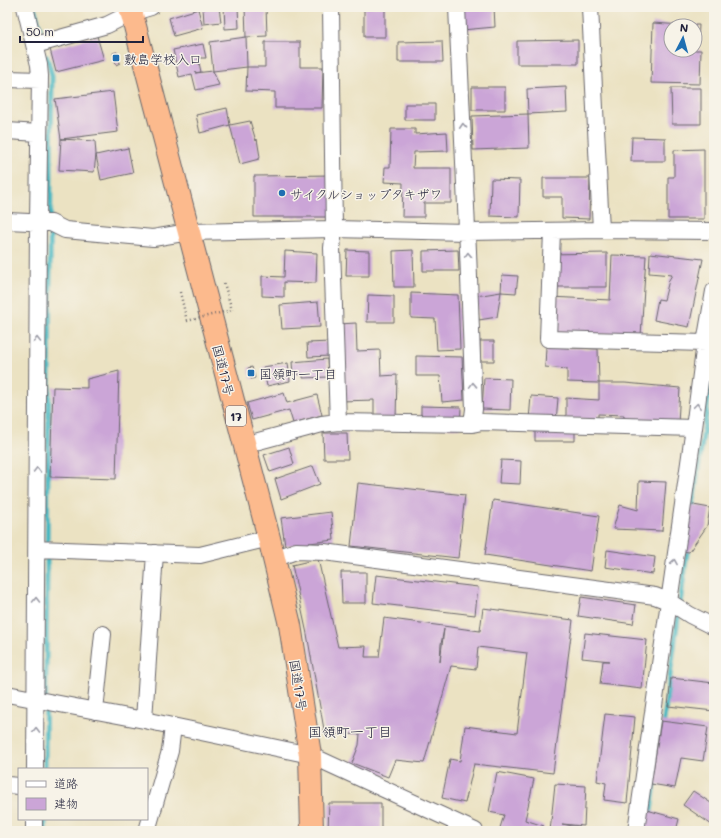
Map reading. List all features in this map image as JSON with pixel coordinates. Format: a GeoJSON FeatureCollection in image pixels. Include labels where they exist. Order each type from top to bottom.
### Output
{"type":"FeatureCollection","features":[{"type":"Feature","properties":{"kind":"highway","name":"国道17号"},"geometry":{"type":"LineString","coordinates":[[137,9],[189,232],[269,538],[290,625],[310,755],[312,831]]}},
{"type":"Feature","properties":{"kind":"street"},"geometry":{"type":"LineString","coordinates":[[25,7],[35,45],[40,80],[38,221],[42,549],[35,768]]}},
{"type":"Feature","properties":{"kind":"street"},"geometry":{"type":"LineString","coordinates":[[331,7],[334,229],[332,248],[338,422]]}},
{"type":"Feature","properties":{"kind":"street"},"geometry":{"type":"LineString","coordinates":[[457,7],[474,409],[472,424]]}},
{"type":"Feature","properties":{"kind":"street"},"geometry":{"type":"LineString","coordinates":[[590,7],[601,230]]}},
{"type":"Feature","properties":{"kind":"street"},"geometry":{"type":"LineString","coordinates":[[35,45],[107,25],[137,9]]}},
{"type":"Feature","properties":{"kind":"street"},"geometry":{"type":"LineString","coordinates":[[7,79],[40,80]]}},
{"type":"Feature","properties":{"kind":"street"},"geometry":{"type":"LineString","coordinates":[[7,131],[39,134]]}},
{"type":"Feature","properties":{"kind":"street"},"geometry":{"type":"LineString","coordinates":[[7,221],[38,221],[51,223],[65,230],[153,238],[189,232],[334,229],[467,232],[601,230],[714,231]]}},
{"type":"Feature","properties":{"kind":"street"},"geometry":{"type":"LineString","coordinates":[[552,231],[548,339],[705,342]]}},
{"type":"Feature","properties":{"kind":"street"},"geometry":{"type":"LineString","coordinates":[[636,831],[705,342],[714,291]]}},
{"type":"Feature","properties":{"kind":"street"},"geometry":{"type":"LineString","coordinates":[[244,445],[322,424],[338,422],[472,424],[482,422],[694,428]]}},
{"type":"Feature","properties":{"kind":"street"},"geometry":{"type":"LineString","coordinates":[[42,549],[200,555],[269,538]]}},
{"type":"Feature","properties":{"kind":"street"},"geometry":{"type":"LineString","coordinates":[[274,559],[296,551],[324,552],[655,596],[668,601],[690,615],[714,627]]}},
{"type":"Feature","properties":{"kind":"street"},"geometry":{"type":"LineString","coordinates":[[144,720],[155,553]]}},
{"type":"Feature","properties":{"kind":"street"},"geometry":{"type":"LineString","coordinates":[[95,711],[103,634]]}},
{"type":"Feature","properties":{"kind":"street"},"geometry":{"type":"LineString","coordinates":[[7,694],[144,720],[310,755],[475,831]]}},
{"type":"Feature","properties":{"kind":"street"},"geometry":{"type":"LineString","coordinates":[[147,831],[170,750],[173,726]]}},
{"type":"Feature","properties":{"kind":"street"},"geometry":{"type":"LineString","coordinates":[[7,785],[18,786]]}},
{"type":"Feature","properties":{"kind":"street"},"geometry":{"type":"LineString","coordinates":[[34,820],[34,831]]}},
{"type":"Feature","properties":{"kind":"path"},"geometry":{"type":"LineString","coordinates":[[180,292],[187,321],[232,310],[224,283]]}},
{"type":"Feature","properties":{"kind":"building"},"geometry":{"type":"Polygon","coordinates":[[[203,7],[219,7],[221,22],[204,24],[203,7]]]}},
{"type":"Feature","properties":{"kind":"building"},"geometry":{"type":"Polygon","coordinates":[[[224,7],[238,7],[239,28],[225,29],[224,7]]]}},
{"type":"Feature","properties":{"kind":"building"},"geometry":{"type":"Polygon","coordinates":[[[245,7],[266,7],[267,36],[246,37],[245,7]]]}},
{"type":"Feature","properties":{"kind":"building"},"geometry":{"type":"Polygon","coordinates":[[[364,7],[385,7],[385,37],[364,37],[364,7]]]}},
{"type":"Feature","properties":{"kind":"building"},"geometry":{"type":"Polygon","coordinates":[[[494,7],[495,27],[462,30],[460,9],[494,7]]]}},
{"type":"Feature","properties":{"kind":"building"},"geometry":{"type":"Polygon","coordinates":[[[198,9],[203,28],[174,36],[169,18],[198,9]]]}},
{"type":"Feature","properties":{"kind":"building"},"geometry":{"type":"Polygon","coordinates":[[[653,23],[663,24],[663,58],[701,58],[700,84],[651,83],[653,23]]]}},
{"type":"Feature","properties":{"kind":"building"},"geometry":{"type":"Polygon","coordinates":[[[97,36],[104,60],[56,72],[50,49],[97,36]]]}},
{"type":"Feature","properties":{"kind":"building"},"geometry":{"type":"Polygon","coordinates":[[[246,37],[247,67],[213,71],[210,42],[246,37]]]}},
{"type":"Feature","properties":{"kind":"building"},"geometry":{"type":"Polygon","coordinates":[[[578,40],[578,64],[517,64],[517,41],[578,40]]]}},
{"type":"Feature","properties":{"kind":"building"},"geometry":{"type":"Polygon","coordinates":[[[442,41],[443,62],[398,62],[398,42],[442,41]]]}},
{"type":"Feature","properties":{"kind":"building"},"geometry":{"type":"Polygon","coordinates":[[[265,42],[300,42],[300,67],[323,67],[322,108],[275,108],[275,92],[246,91],[247,67],[265,67],[265,42]]]}},
{"type":"Feature","properties":{"kind":"building"},"geometry":{"type":"Polygon","coordinates":[[[203,44],[206,58],[198,58],[201,72],[195,73],[213,71],[219,85],[196,90],[192,74],[179,77],[173,50],[203,44]]]}},
{"type":"Feature","properties":{"kind":"building"},"geometry":{"type":"Polygon","coordinates":[[[117,52],[120,63],[116,65],[113,53],[117,52]]]}},
{"type":"Feature","properties":{"kind":"building"},"geometry":{"type":"Polygon","coordinates":[[[7,82],[11,82],[10,121],[7,121],[7,82]]]}},
{"type":"Feature","properties":{"kind":"building"},"geometry":{"type":"Polygon","coordinates":[[[472,87],[505,87],[505,110],[472,110],[472,87]]]}},
{"type":"Feature","properties":{"kind":"building"},"geometry":{"type":"Polygon","coordinates":[[[566,87],[567,112],[528,114],[527,89],[566,87]]]}},
{"type":"Feature","properties":{"kind":"building"},"geometry":{"type":"Polygon","coordinates":[[[671,88],[701,88],[701,124],[672,124],[671,88]]]}},
{"type":"Feature","properties":{"kind":"building"},"geometry":{"type":"Polygon","coordinates":[[[113,92],[118,132],[61,139],[55,99],[113,92]]]}},
{"type":"Feature","properties":{"kind":"building"},"geometry":{"type":"Polygon","coordinates":[[[405,104],[435,104],[435,120],[405,120],[405,104]]]}},
{"type":"Feature","properties":{"kind":"building"},"geometry":{"type":"Polygon","coordinates":[[[227,108],[230,125],[200,133],[196,115],[227,108]]]}},
{"type":"Feature","properties":{"kind":"building"},"geometry":{"type":"Polygon","coordinates":[[[528,114],[529,148],[473,150],[472,116],[528,114]]]}},
{"type":"Feature","properties":{"kind":"building"},"geometry":{"type":"Polygon","coordinates":[[[250,121],[256,141],[257,139],[260,157],[259,159],[240,164],[230,125],[250,121]]]}},
{"type":"Feature","properties":{"kind":"building"},"geometry":{"type":"Polygon","coordinates":[[[391,129],[415,129],[415,134],[447,132],[448,151],[414,152],[413,168],[451,168],[451,203],[424,203],[424,217],[402,217],[403,183],[384,182],[385,167],[390,167],[391,129]]]}},
{"type":"Feature","properties":{"kind":"building"},"geometry":{"type":"Polygon","coordinates":[[[632,137],[665,138],[665,161],[631,161],[632,137]]]}},
{"type":"Feature","properties":{"kind":"building"},"geometry":{"type":"Polygon","coordinates":[[[61,139],[95,141],[96,155],[94,172],[59,170],[61,139]]]}},
{"type":"Feature","properties":{"kind":"building"},"geometry":{"type":"Polygon","coordinates":[[[128,148],[133,173],[101,180],[96,155],[128,148]]]}},
{"type":"Feature","properties":{"kind":"building"},"geometry":{"type":"Polygon","coordinates":[[[704,149],[704,219],[668,219],[668,177],[674,177],[674,150],[704,149]]]}},
{"type":"Feature","properties":{"kind":"building"},"geometry":{"type":"Polygon","coordinates":[[[7,155],[9,155],[8,172],[7,172],[7,155]]]}},
{"type":"Feature","properties":{"kind":"building"},"geometry":{"type":"Polygon","coordinates":[[[334,175],[334,217],[254,217],[254,176],[334,175]]]}},
{"type":"Feature","properties":{"kind":"building"},"geometry":{"type":"Polygon","coordinates":[[[543,178],[590,178],[589,219],[562,218],[562,197],[543,197],[543,178]]]}},
{"type":"Feature","properties":{"kind":"building"},"geometry":{"type":"Polygon","coordinates":[[[491,179],[520,180],[519,217],[490,216],[491,179]]]}},
{"type":"Feature","properties":{"kind":"building"},"geometry":{"type":"Polygon","coordinates":[[[347,250],[369,251],[369,276],[346,276],[347,250]]]}},
{"type":"Feature","properties":{"kind":"building"},"geometry":{"type":"Polygon","coordinates":[[[413,250],[414,287],[394,287],[393,251],[413,250]]]}},
{"type":"Feature","properties":{"kind":"building"},"geometry":{"type":"Polygon","coordinates":[[[458,250],[459,271],[423,271],[423,251],[458,250]]]}},
{"type":"Feature","properties":{"kind":"building"},"geometry":{"type":"Polygon","coordinates":[[[285,251],[317,253],[316,283],[284,282],[284,297],[262,296],[262,276],[284,277],[285,251]]]}},
{"type":"Feature","properties":{"kind":"building"},"geometry":{"type":"Polygon","coordinates":[[[607,253],[607,287],[548,287],[548,254],[607,253]]]}},
{"type":"Feature","properties":{"kind":"building"},"geometry":{"type":"Polygon","coordinates":[[[650,253],[703,259],[689,327],[654,320],[658,299],[664,300],[669,280],[672,275],[649,273],[650,253]]]}},
{"type":"Feature","properties":{"kind":"building"},"geometry":{"type":"Polygon","coordinates":[[[612,255],[646,256],[641,336],[549,332],[550,297],[610,300],[612,255]]]}},
{"type":"Feature","properties":{"kind":"building"},"geometry":{"type":"Polygon","coordinates":[[[502,275],[518,276],[516,293],[501,292],[502,275]]]}},
{"type":"Feature","properties":{"kind":"building"},"geometry":{"type":"Polygon","coordinates":[[[501,292],[497,317],[479,320],[476,296],[501,292]]]}},
{"type":"Feature","properties":{"kind":"building"},"geometry":{"type":"Polygon","coordinates":[[[411,293],[458,295],[460,349],[437,350],[435,319],[411,318],[411,293]]]}},
{"type":"Feature","properties":{"kind":"building"},"geometry":{"type":"Polygon","coordinates":[[[368,295],[394,296],[394,322],[367,322],[368,295]]]}},
{"type":"Feature","properties":{"kind":"building"},"geometry":{"type":"Polygon","coordinates":[[[318,302],[320,327],[282,329],[280,305],[318,302]]]}},
{"type":"Feature","properties":{"kind":"building"},"geometry":{"type":"Polygon","coordinates":[[[356,323],[357,351],[380,350],[381,376],[397,375],[396,419],[374,419],[374,400],[341,401],[339,324],[356,323]]]}},
{"type":"Feature","properties":{"kind":"building"},"geometry":{"type":"Polygon","coordinates":[[[480,341],[494,341],[494,361],[480,361],[480,341]]]}},
{"type":"Feature","properties":{"kind":"building"},"geometry":{"type":"Polygon","coordinates":[[[330,342],[330,356],[308,357],[307,343],[330,342]]]}},
{"type":"Feature","properties":{"kind":"building"},"geometry":{"type":"Polygon","coordinates":[[[546,347],[598,349],[599,383],[567,382],[567,369],[545,367],[546,347]]]}},
{"type":"Feature","properties":{"kind":"building"},"geometry":{"type":"Polygon","coordinates":[[[416,356],[462,357],[464,400],[442,402],[440,376],[416,376],[416,356]]]}},
{"type":"Feature","properties":{"kind":"building"},"geometry":{"type":"Polygon","coordinates":[[[327,359],[328,377],[303,378],[303,374],[293,375],[292,362],[327,359]]]}},
{"type":"Feature","properties":{"kind":"building"},"geometry":{"type":"Polygon","coordinates":[[[288,363],[290,381],[267,386],[263,367],[288,363]]]}},
{"type":"Feature","properties":{"kind":"building"},"geometry":{"type":"Polygon","coordinates":[[[252,367],[255,378],[251,379],[248,368],[252,367]]]}},
{"type":"Feature","properties":{"kind":"building"},"geometry":{"type":"Polygon","coordinates":[[[119,371],[116,479],[50,477],[53,387],[87,388],[87,379],[119,371]]]}},
{"type":"Feature","properties":{"kind":"building"},"geometry":{"type":"Polygon","coordinates":[[[484,378],[511,379],[510,410],[482,409],[484,378]]]}},
{"type":"Feature","properties":{"kind":"building"},"geometry":{"type":"Polygon","coordinates":[[[599,383],[625,383],[680,388],[678,424],[624,422],[624,415],[598,414],[598,420],[566,419],[566,398],[599,400],[599,383]]]}},
{"type":"Feature","properties":{"kind":"building"},"geometry":{"type":"Polygon","coordinates":[[[284,393],[287,403],[317,395],[322,415],[293,423],[289,410],[252,420],[247,403],[284,393]]]}},
{"type":"Feature","properties":{"kind":"building"},"geometry":{"type":"Polygon","coordinates":[[[531,396],[558,398],[556,422],[529,420],[531,396]]]}},
{"type":"Feature","properties":{"kind":"building"},"geometry":{"type":"Polygon","coordinates":[[[421,406],[461,407],[460,428],[421,427],[421,406]]]}},
{"type":"Feature","properties":{"kind":"building"},"geometry":{"type":"Polygon","coordinates":[[[535,430],[575,430],[575,441],[535,441],[535,430]]]}},
{"type":"Feature","properties":{"kind":"building"},"geometry":{"type":"Polygon","coordinates":[[[323,433],[347,433],[348,459],[324,459],[323,433]]]}},
{"type":"Feature","properties":{"kind":"building"},"geometry":{"type":"Polygon","coordinates":[[[289,447],[294,464],[270,472],[264,455],[289,447]]]}},
{"type":"Feature","properties":{"kind":"building"},"geometry":{"type":"Polygon","coordinates":[[[501,460],[521,461],[520,484],[499,483],[501,460]]]}},
{"type":"Feature","properties":{"kind":"building"},"geometry":{"type":"Polygon","coordinates":[[[313,466],[320,484],[281,499],[275,479],[313,466]]]}},
{"type":"Feature","properties":{"kind":"building"},"geometry":{"type":"Polygon","coordinates":[[[639,481],[666,482],[662,531],[613,529],[620,505],[638,510],[639,481]]]}},
{"type":"Feature","properties":{"kind":"building"},"geometry":{"type":"Polygon","coordinates":[[[358,483],[465,495],[458,558],[351,546],[358,483]]]}},
{"type":"Feature","properties":{"kind":"building"},"geometry":{"type":"Polygon","coordinates":[[[493,500],[599,516],[591,571],[485,555],[493,500]]]}},
{"type":"Feature","properties":{"kind":"building"},"geometry":{"type":"Polygon","coordinates":[[[688,504],[710,508],[707,526],[689,552],[681,551],[688,504]]]}},
{"type":"Feature","properties":{"kind":"building"},"geometry":{"type":"Polygon","coordinates":[[[331,512],[334,540],[285,546],[281,518],[331,512]]]}},
{"type":"Feature","properties":{"kind":"building"},"geometry":{"type":"Polygon","coordinates":[[[607,550],[655,557],[653,574],[605,567],[607,550]]]}},
{"type":"Feature","properties":{"kind":"building"},"geometry":{"type":"Polygon","coordinates":[[[318,559],[338,647],[366,646],[365,657],[379,657],[384,618],[480,631],[483,608],[573,620],[553,773],[474,764],[465,803],[442,798],[450,759],[460,761],[465,726],[517,733],[527,653],[478,647],[476,669],[451,666],[424,763],[395,760],[388,777],[352,763],[359,745],[360,734],[325,735],[307,634],[292,565],[318,559]],[[444,629],[441,644],[440,662],[444,629]]]}},
{"type":"Feature","properties":{"kind":"building"},"geometry":{"type":"Polygon","coordinates":[[[341,572],[366,572],[366,603],[342,603],[341,572]]]}},
{"type":"Feature","properties":{"kind":"building"},"geometry":{"type":"Polygon","coordinates":[[[376,575],[478,587],[475,615],[373,603],[376,575]]]}},
{"type":"Feature","properties":{"kind":"building"},"geometry":{"type":"Polygon","coordinates":[[[581,597],[636,605],[633,624],[578,616],[581,597]]]}},
{"type":"Feature","properties":{"kind":"building"},"geometry":{"type":"Polygon","coordinates":[[[585,633],[647,640],[642,689],[600,684],[603,661],[610,661],[582,658],[585,633]]]}},
{"type":"Feature","properties":{"kind":"building"},"geometry":{"type":"Polygon","coordinates":[[[671,678],[714,683],[714,711],[668,706],[671,678]]]}},
{"type":"Feature","properties":{"kind":"building"},"geometry":{"type":"Polygon","coordinates":[[[605,714],[635,717],[627,803],[604,800],[606,783],[597,781],[605,714]]]}},
{"type":"Feature","properties":{"kind":"building"},"geometry":{"type":"Polygon","coordinates":[[[661,721],[708,727],[703,761],[681,758],[675,788],[651,784],[661,721]]]}},
{"type":"Feature","properties":{"kind":"building"},"geometry":{"type":"Polygon","coordinates":[[[497,772],[534,779],[525,820],[544,826],[542,831],[499,831],[504,815],[489,812],[497,772]]]}},
{"type":"Feature","properties":{"kind":"building"},"geometry":{"type":"Polygon","coordinates":[[[555,784],[586,786],[584,826],[562,824],[577,827],[577,831],[550,831],[555,784]]]}},
{"type":"Feature","properties":{"kind":"building"},"geometry":{"type":"Polygon","coordinates":[[[693,791],[714,805],[714,822],[712,825],[683,805],[693,791]]]}},
{"type":"Feature","properties":{"kind":"building"},"geometry":{"type":"Polygon","coordinates":[[[329,803],[381,803],[381,831],[328,831],[329,803]]]}},
{"type":"Feature","properties":{"kind":"building"},"geometry":{"type":"Polygon","coordinates":[[[647,810],[679,819],[676,831],[641,831],[647,810]]]}},
{"type":"Feature","properties":{"kind":"waterway"},"geometry":{"type":"LineString","coordinates":[[34,7],[40,28]]}},
{"type":"Feature","properties":{"kind":"waterway"},"geometry":{"type":"LineString","coordinates":[[45,768],[52,76],[47,57]]}},
{"type":"Feature","properties":{"kind":"waterway"},"geometry":{"type":"LineString","coordinates":[[692,511],[714,361]]}},
{"type":"Feature","properties":{"kind":"waterway"},"geometry":{"type":"LineString","coordinates":[[663,727],[688,546]]}},
{"type":"Feature","properties":{"kind":"waterway"},"geometry":{"type":"LineString","coordinates":[[648,831],[656,778]]}},
{"type":"Feature","properties":{"kind":"waterway"},"geometry":{"type":"LineString","coordinates":[[45,820],[45,831]]}},
{"type":"Feature","properties":{"kind":"place","name":"敷島学校入口"},"geometry":{"type":"Point","coordinates":[116,58]}},
{"type":"Feature","properties":{"kind":"place","name":"サイクルショップタキザワ"},"geometry":{"type":"Point","coordinates":[282,193]}},
{"type":"Feature","properties":{"kind":"place","name":"国領町一丁目"},"geometry":{"type":"Point","coordinates":[251,373]}},
{"type":"Feature","properties":{"kind":"district","name":"国領町一丁目"},"geometry":{"type":"Point","coordinates":[350,731]}}]}
